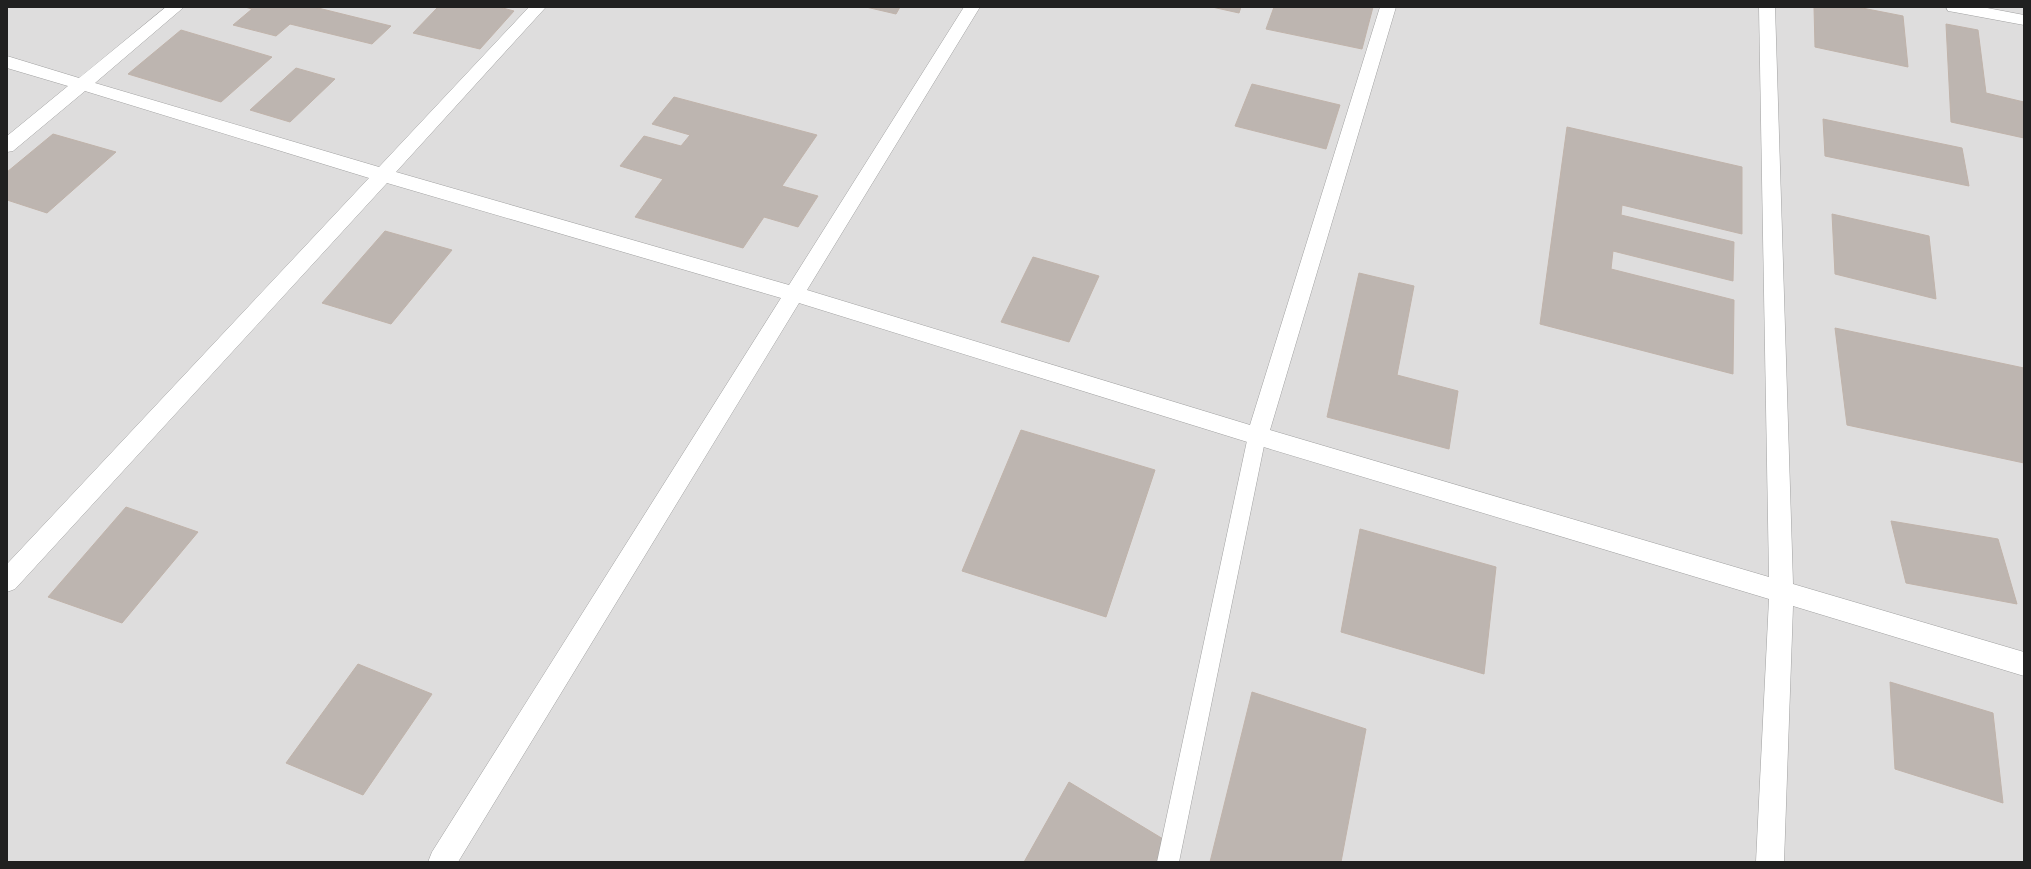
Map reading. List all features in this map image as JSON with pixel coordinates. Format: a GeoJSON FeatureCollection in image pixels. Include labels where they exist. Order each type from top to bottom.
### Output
{"type":"FeatureCollection","features":[{"type":"Feature","properties":{"kind":"street"},"geometry":{"type":"LineString","coordinates":[[7,146],[176,7]]}},
{"type":"Feature","properties":{"kind":"street"},"geometry":{"type":"LineString","coordinates":[[7,581],[538,7]]}},
{"type":"Feature","properties":{"kind":"street"},"geometry":{"type":"LineString","coordinates":[[442,862],[972,7]]}},
{"type":"Feature","properties":{"kind":"street"},"geometry":{"type":"LineString","coordinates":[[1257,436],[1388,7]]}},
{"type":"Feature","properties":{"kind":"street"},"geometry":{"type":"LineString","coordinates":[[1767,7],[1781,592],[1770,862]]}},
{"type":"Feature","properties":{"kind":"street"},"geometry":{"type":"LineString","coordinates":[[1954,7],[2024,20]]}},
{"type":"Feature","properties":{"kind":"street"},"geometry":{"type":"LineString","coordinates":[[7,62],[383,175],[794,294],[1257,436],[2024,664]]}},
{"type":"Feature","properties":{"kind":"lane"},"geometry":{"type":"LineString","coordinates":[[1168,862],[1257,436]]}},
{"type":"Feature","properties":{"kind":"shaded area"},"geometry":{"type":"Polygon","coordinates":[[[7,7],[2024,7],[2024,862],[7,862],[7,7]]]}},
{"type":"Feature","properties":{"kind":"building"},"geometry":{"type":"Polygon","coordinates":[[[245,7],[314,7],[391,26],[372,44],[290,24],[276,36],[233,25],[252,9],[245,7]]]}},
{"type":"Feature","properties":{"kind":"building"},"geometry":{"type":"Polygon","coordinates":[[[438,7],[499,7],[514,11],[480,49],[413,33],[438,7]]]}},
{"type":"Feature","properties":{"kind":"building"},"geometry":{"type":"Polygon","coordinates":[[[866,7],[900,7],[896,14],[866,7]]]}},
{"type":"Feature","properties":{"kind":"building"},"geometry":{"type":"Polygon","coordinates":[[[1212,7],[1241,7],[1239,13],[1212,7]]]}},
{"type":"Feature","properties":{"kind":"building"},"geometry":{"type":"Polygon","coordinates":[[[1274,7],[1373,7],[1362,49],[1266,29],[1274,7]]]}},
{"type":"Feature","properties":{"kind":"building"},"geometry":{"type":"Polygon","coordinates":[[[1814,7],[1857,7],[1903,16],[1908,67],[1815,47],[1814,7]]]}},
{"type":"Feature","properties":{"kind":"building"},"geometry":{"type":"Polygon","coordinates":[[[1946,24],[1978,30],[1986,93],[2024,102],[2024,138],[1951,122],[1946,24]]]}},
{"type":"Feature","properties":{"kind":"building"},"geometry":{"type":"Polygon","coordinates":[[[181,30],[272,57],[221,102],[128,74],[181,30]]]}},
{"type":"Feature","properties":{"kind":"building"},"geometry":{"type":"Polygon","coordinates":[[[296,68],[335,79],[290,122],[250,110],[296,68]]]}},
{"type":"Feature","properties":{"kind":"building"},"geometry":{"type":"Polygon","coordinates":[[[1252,84],[1340,105],[1326,149],[1235,126],[1252,84]]]}},
{"type":"Feature","properties":{"kind":"building"},"geometry":{"type":"Polygon","coordinates":[[[674,97],[817,135],[782,186],[818,196],[798,227],[764,217],[743,248],[635,217],[663,179],[620,166],[644,136],[681,146],[690,135],[652,124],[674,97]]]}},
{"type":"Feature","properties":{"kind":"building"},"geometry":{"type":"Polygon","coordinates":[[[1823,119],[1962,148],[1969,186],[1825,156],[1823,119]]]}},
{"type":"Feature","properties":{"kind":"building"},"geometry":{"type":"Polygon","coordinates":[[[1567,127],[1742,167],[1742,234],[1622,205],[1621,215],[1734,242],[1733,281],[1613,251],[1611,269],[1734,300],[1733,374],[1540,324],[1567,127]]]}},
{"type":"Feature","properties":{"kind":"building"},"geometry":{"type":"Polygon","coordinates":[[[53,134],[116,152],[47,213],[7,200],[7,172],[53,134]]]}},
{"type":"Feature","properties":{"kind":"building"},"geometry":{"type":"Polygon","coordinates":[[[1832,214],[1929,236],[1936,299],[1835,274],[1832,214]]]}},
{"type":"Feature","properties":{"kind":"building"},"geometry":{"type":"Polygon","coordinates":[[[385,231],[452,250],[391,324],[322,303],[385,231]]]}},
{"type":"Feature","properties":{"kind":"building"},"geometry":{"type":"Polygon","coordinates":[[[1033,257],[1099,276],[1069,342],[1001,322],[1033,257]]]}},
{"type":"Feature","properties":{"kind":"building"},"geometry":{"type":"Polygon","coordinates":[[[1359,273],[1414,286],[1397,375],[1458,391],[1449,449],[1327,417],[1359,273]]]}},
{"type":"Feature","properties":{"kind":"building"},"geometry":{"type":"Polygon","coordinates":[[[1835,328],[2024,368],[2024,463],[1847,425],[1835,328]]]}},
{"type":"Feature","properties":{"kind":"building"},"geometry":{"type":"Polygon","coordinates":[[[1021,430],[1155,470],[1106,617],[962,571],[1021,430]]]}},
{"type":"Feature","properties":{"kind":"building"},"geometry":{"type":"Polygon","coordinates":[[[126,507],[198,532],[122,623],[48,597],[126,507]]]}},
{"type":"Feature","properties":{"kind":"building"},"geometry":{"type":"Polygon","coordinates":[[[1891,521],[1998,539],[2017,604],[1906,583],[1891,521]]]}},
{"type":"Feature","properties":{"kind":"building"},"geometry":{"type":"Polygon","coordinates":[[[1360,529],[1496,567],[1484,674],[1341,632],[1360,529]]]}},
{"type":"Feature","properties":{"kind":"building"},"geometry":{"type":"Polygon","coordinates":[[[358,664],[432,694],[363,795],[286,763],[358,664]]]}},
{"type":"Feature","properties":{"kind":"building"},"geometry":{"type":"Polygon","coordinates":[[[1890,682],[1993,713],[2003,803],[1895,769],[1890,682]]]}},
{"type":"Feature","properties":{"kind":"building"},"geometry":{"type":"Polygon","coordinates":[[[1252,692],[1366,729],[1341,862],[1210,862],[1252,692]]]}},
{"type":"Feature","properties":{"kind":"building"},"geometry":{"type":"Polygon","coordinates":[[[1069,782],[1168,842],[1158,862],[1024,862],[1069,782]]]}}]}
